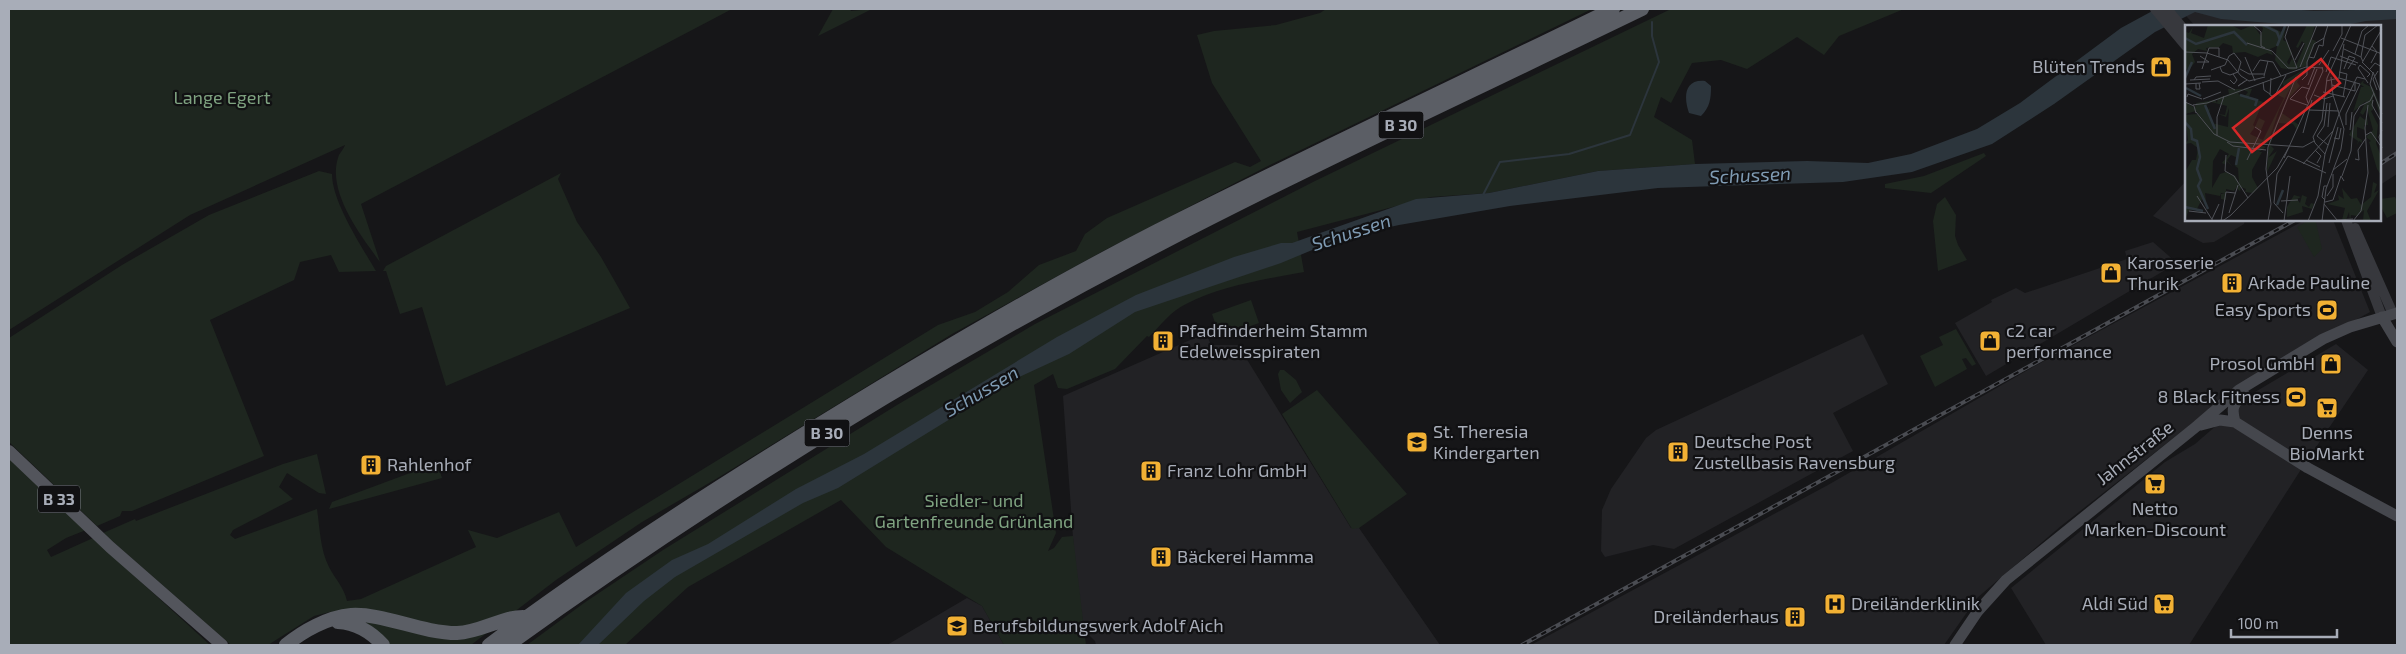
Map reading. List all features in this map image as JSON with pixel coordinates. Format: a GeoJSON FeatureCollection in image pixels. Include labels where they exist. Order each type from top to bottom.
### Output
{"type":"FeatureCollection","features":[{"type":"Feature","properties":{"kind":"highway","name":"B 30"},"geometry":{"type":"LineString","coordinates":[[489,645],[526,617],[722,485],[888,381],[1014,309],[1158,231],[1613,9]]}},
{"type":"Feature","properties":{"kind":"highway","name":"B 30"},"geometry":{"type":"LineString","coordinates":[[508,645],[612,571],[724,497],[874,404],[980,342],[1160,244],[1642,9]]}},
{"type":"Feature","properties":{"kind":"highway"},"geometry":{"type":"LineString","coordinates":[[286,645],[314,627],[351,615],[419,629],[460,633],[476,630],[512,617],[526,617]]}},
{"type":"Feature","properties":{"kind":"highway"},"geometry":{"type":"LineString","coordinates":[[330,622],[348,623],[362,628],[383,645]]}},
{"type":"Feature","properties":{"kind":"main road"},"geometry":{"type":"LineString","coordinates":[[2392,317],[2397,342]]}},
{"type":"Feature","properties":{"kind":"main road","name":"Jahnstraße"},"geometry":{"type":"LineString","coordinates":[[1955,645],[1978,611],[2016,571],[2197,426],[2225,400],[2338,332],[2392,317]]}},
{"type":"Feature","properties":{"kind":"main road"},"geometry":{"type":"LineString","coordinates":[[2235,422],[2231,410],[2234,403],[2266,374]]}},
{"type":"Feature","properties":{"kind":"main road"},"geometry":{"type":"LineString","coordinates":[[2197,426],[2220,420],[2235,422],[2308,468],[2397,516]]}},
{"type":"Feature","properties":{"kind":"main road","name":"B 33"},"geometry":{"type":"LineString","coordinates":[[9,451],[117,553],[222,645]]}},
{"type":"Feature","properties":{"kind":"street"},"geometry":{"type":"LineString","coordinates":[[2155,9],[2179,28]]}},
{"type":"Feature","properties":{"kind":"street"},"geometry":{"type":"LineString","coordinates":[[2167,9],[2179,28],[2185,43]]}},
{"type":"Feature","properties":{"kind":"street"},"geometry":{"type":"LineString","coordinates":[[2348,222],[2371,260],[2392,317]]}},
{"type":"Feature","properties":{"kind":"shaded area"},"geometry":{"type":"Polygon","coordinates":[[[2180,9],[2397,9],[2397,174],[2381,184],[2381,25],[2194,25],[2180,9]]]}},
{"type":"Feature","properties":{"kind":"shaded area"},"geometry":{"type":"Polygon","coordinates":[[[2185,182],[2185,221],[2245,221],[2244,224],[2214,242],[2203,243],[2153,216],[2185,182]]]}},
{"type":"Feature","properties":{"kind":"shaded area"},"geometry":{"type":"Polygon","coordinates":[[[2303,221],[2333,221],[2370,312],[2245,382],[2061,526],[1977,598],[1944,645],[1531,645],[1828,485],[2033,367],[2303,221]]]}},
{"type":"Feature","properties":{"kind":"shaded area"},"geometry":{"type":"Polygon","coordinates":[[[2153,242],[2177,263],[1986,376],[1955,323],[1992,302],[1991,300],[2016,288],[2025,293],[2127,259],[2125,251],[2153,242]]]}},
{"type":"Feature","properties":{"kind":"shaded area"},"geometry":{"type":"Polygon","coordinates":[[[1206,333],[1211,345],[1238,345],[1351,528],[1359,528],[1440,645],[1096,645],[1095,641],[1084,630],[1075,566],[1063,396],[1206,333]]]}},
{"type":"Feature","properties":{"kind":"shaded area"},"geometry":{"type":"Polygon","coordinates":[[[1863,334],[1888,384],[1833,413],[1853,451],[1674,549],[1653,545],[1605,557],[1601,551],[1602,510],[1611,489],[1646,438],[1656,430],[1863,334]]]}},
{"type":"Feature","properties":{"kind":"shaded area"},"geometry":{"type":"Polygon","coordinates":[[[2336,344],[2368,370],[2300,471],[2189,645],[2046,645],[2011,588],[2165,462],[2195,444],[2255,392],[2336,344]]]}},
{"type":"Feature","properties":{"kind":"shaded area","name":"Berufsbildungswerk Adolf Aich"},"geometry":{"type":"Polygon","coordinates":[[[967,598],[982,606],[1004,645],[887,645],[967,598]]]}},
{"type":"Feature","properties":{"kind":"green space","name":"Lange Egert"},"geometry":{"type":"Polygon","coordinates":[[[9,9],[732,9],[361,204],[380,262],[355,226],[341,197],[336,169],[339,155],[345,145],[190,215],[9,330],[9,9]]]}},
{"type":"Feature","properties":{"kind":"green space"},"geometry":{"type":"Polygon","coordinates":[[[833,9],[850,9],[851,11],[872,9],[818,36],[833,9]]]}},
{"type":"Feature","properties":{"kind":"green space"},"geometry":{"type":"Polygon","coordinates":[[[1326,9],[1592,9],[1264,168],[1105,250],[952,334],[716,479],[642,522],[556,580],[471,645],[383,645],[344,611],[314,616],[268,645],[231,645],[103,533],[135,519],[136,521],[283,464],[317,454],[326,494],[319,493],[287,473],[279,487],[293,499],[233,530],[230,535],[235,539],[317,509],[326,560],[344,591],[347,601],[361,599],[476,547],[468,530],[497,538],[559,512],[576,547],[938,325],[975,312],[1008,292],[1039,265],[1076,251],[1085,234],[1107,218],[1235,162],[1250,167],[1261,161],[1212,83],[1197,35],[1214,31],[1276,25],[1320,13],[1326,9]]]}},
{"type":"Feature","properties":{"kind":"green space","name":"Siedler- und Gartenfreunde Grünland"},"geometry":{"type":"Polygon","coordinates":[[[1671,9],[1904,9],[1839,36],[1824,55],[1797,37],[1747,69],[1721,60],[1692,63],[1671,103],[1661,97],[1654,117],[1692,140],[1695,164],[1598,171],[1489,193],[1431,197],[1297,232],[1304,272],[1274,277],[1214,292],[1181,307],[1149,337],[1147,336],[1115,369],[1067,389],[1058,388],[1053,374],[1034,385],[1056,533],[1048,551],[1054,548],[1062,537],[1073,536],[1086,645],[1004,645],[982,606],[886,547],[841,500],[688,587],[625,645],[527,645],[584,603],[663,550],[897,405],[1035,324],[1315,181],[1671,9]]]}},
{"type":"Feature","properties":{"kind":"green space"},"geometry":{"type":"Polygon","coordinates":[[[1984,153],[1986,156],[1931,193],[1885,188],[1885,184],[1924,176],[1984,153]]]}},
{"type":"Feature","properties":{"kind":"green space"},"geometry":{"type":"Polygon","coordinates":[[[319,171],[332,174],[333,185],[342,211],[376,271],[339,272],[331,255],[300,262],[294,280],[210,320],[264,456],[132,511],[122,511],[120,516],[97,526],[9,442],[9,338],[122,265],[209,215],[319,171]]]}},
{"type":"Feature","properties":{"kind":"green space"},"geometry":{"type":"Polygon","coordinates":[[[561,173],[558,179],[577,222],[601,257],[630,308],[446,386],[422,307],[400,314],[386,271],[383,271],[386,266],[561,173]]]}},
{"type":"Feature","properties":{"kind":"green space"},"geometry":{"type":"Polygon","coordinates":[[[1945,197],[1956,215],[1955,236],[1967,260],[1938,271],[1933,221],[1937,204],[1945,197]]]}},
{"type":"Feature","properties":{"kind":"green space"},"geometry":{"type":"Polygon","coordinates":[[[2395,197],[2397,213],[2387,218],[2381,207],[2381,199],[2395,197]]]}},
{"type":"Feature","properties":{"kind":"green space"},"geometry":{"type":"Polygon","coordinates":[[[2307,221],[2317,221],[2322,249],[2314,257],[2297,227],[2307,221]]]}},
{"type":"Feature","properties":{"kind":"green space"},"geometry":{"type":"Polygon","coordinates":[[[1251,300],[1259,323],[1220,337],[1212,314],[1251,300]]]}},
{"type":"Feature","properties":{"kind":"green space"},"geometry":{"type":"Polygon","coordinates":[[[1956,329],[1976,364],[1972,366],[1966,358],[1962,359],[1967,369],[1935,387],[1920,356],[1943,345],[1939,337],[1956,329]]]}},
{"type":"Feature","properties":{"kind":"green space"},"geometry":{"type":"Polygon","coordinates":[[[1280,370],[1284,370],[1296,380],[1302,392],[1290,403],[1281,390],[1278,374],[1280,370]]]}},
{"type":"Feature","properties":{"kind":"green space"},"geometry":{"type":"Polygon","coordinates":[[[1317,390],[1407,494],[1359,528],[1352,529],[1282,414],[1317,390]]]}},
{"type":"Feature","properties":{"kind":"green space"},"geometry":{"type":"Polygon","coordinates":[[[9,458],[86,530],[66,538],[47,550],[51,557],[93,538],[210,645],[9,645],[9,458]]]}},
{"type":"Feature","properties":{"kind":"green space"},"geometry":{"type":"Polygon","coordinates":[[[437,463],[442,478],[329,509],[332,502],[437,463]]]}},
{"type":"Feature","properties":{"kind":"water","name":"Schussen"},"geometry":{"type":"Polygon","coordinates":[[[2156,9],[2289,9],[2314,11],[2397,9],[2397,19],[2366,21],[2346,25],[2293,25],[2221,19],[2195,12],[2155,32],[2054,104],[1992,144],[1912,172],[1843,182],[1658,188],[1510,206],[1399,225],[1341,238],[1281,263],[1135,312],[1069,354],[1015,379],[838,488],[803,503],[675,577],[644,601],[598,645],[578,645],[626,593],[672,560],[708,544],[796,489],[864,454],[1057,337],[1136,295],[1234,257],[1281,243],[1292,243],[1416,199],[1489,193],[1598,171],[1695,164],[1807,161],[1868,163],[1911,154],[1977,129],[2020,103],[2121,28],[2156,9]]]}},
{"type":"Feature","properties":{"kind":"water"},"geometry":{"type":"Polygon","coordinates":[[[1698,81],[1705,81],[1711,86],[1708,106],[1701,116],[1689,113],[1686,96],[1689,87],[1698,81]]]}},
{"type":"Feature","properties":{"kind":"waterway"},"geometry":{"type":"LineString","coordinates":[[1483,195],[1500,162],[1569,154],[1630,135],[1659,62],[1652,36],[1652,22]]}},
{"type":"Feature","properties":{"kind":"railway"},"geometry":{"type":"LineString","coordinates":[[2381,163],[2397,153]]}},
{"type":"Feature","properties":{"kind":"railway"},"geometry":{"type":"LineString","coordinates":[[1522,645],[2293,221]]}},
{"type":"Feature","properties":{"kind":"place","name":"Blüten Trends"},"geometry":{"type":"Point","coordinates":[2161,67]}},
{"type":"Feature","properties":{"kind":"place","name":"Karosserie Thurik"},"geometry":{"type":"Point","coordinates":[2111,273]}},
{"type":"Feature","properties":{"kind":"place","name":"Arkade Pauline"},"geometry":{"type":"Point","coordinates":[2232,283]}},
{"type":"Feature","properties":{"kind":"place","name":"Easy Sports"},"geometry":{"type":"Point","coordinates":[2327,310]}},
{"type":"Feature","properties":{"kind":"place","name":"Pfadfinderheim Stamm Edelweisspiraten"},"geometry":{"type":"Point","coordinates":[1163,341]}},
{"type":"Feature","properties":{"kind":"place","name":"c2 car performance"},"geometry":{"type":"Point","coordinates":[1990,341]}},
{"type":"Feature","properties":{"kind":"place","name":"Prosol GmbH"},"geometry":{"type":"Point","coordinates":[2331,364]}},
{"type":"Feature","properties":{"kind":"place","name":"8 Black Fitness"},"geometry":{"type":"Point","coordinates":[2296,397]}},
{"type":"Feature","properties":{"kind":"place","name":"Denns BioMarkt"},"geometry":{"type":"Point","coordinates":[2327,408]}},
{"type":"Feature","properties":{"kind":"place","name":"St. Theresia Kindergarten"},"geometry":{"type":"Point","coordinates":[1417,442]}},
{"type":"Feature","properties":{"kind":"place","name":"Deutsche Post Zustellbasis Ravensburg"},"geometry":{"type":"Point","coordinates":[1678,452]}},
{"type":"Feature","properties":{"kind":"place","name":"Rahlenhof"},"geometry":{"type":"Point","coordinates":[371,465]}},
{"type":"Feature","properties":{"kind":"place","name":"Franz Lohr GmbH"},"geometry":{"type":"Point","coordinates":[1151,471]}},
{"type":"Feature","properties":{"kind":"place","name":"Netto Marken-Discount"},"geometry":{"type":"Point","coordinates":[2155,484]}},
{"type":"Feature","properties":{"kind":"place","name":"Bäckerei Hamma"},"geometry":{"type":"Point","coordinates":[1161,557]}},
{"type":"Feature","properties":{"kind":"place","name":"Dreiländerklinik"},"geometry":{"type":"Point","coordinates":[1835,604]}},
{"type":"Feature","properties":{"kind":"place","name":"Aldi Süd"},"geometry":{"type":"Point","coordinates":[2164,604]}},
{"type":"Feature","properties":{"kind":"place","name":"Dreiländerhaus"},"geometry":{"type":"Point","coordinates":[1795,617]}},
{"type":"Feature","properties":{"kind":"place","name":"Berufsbildungswerk Adolf Aich"},"geometry":{"type":"Point","coordinates":[957,626]}}]}
